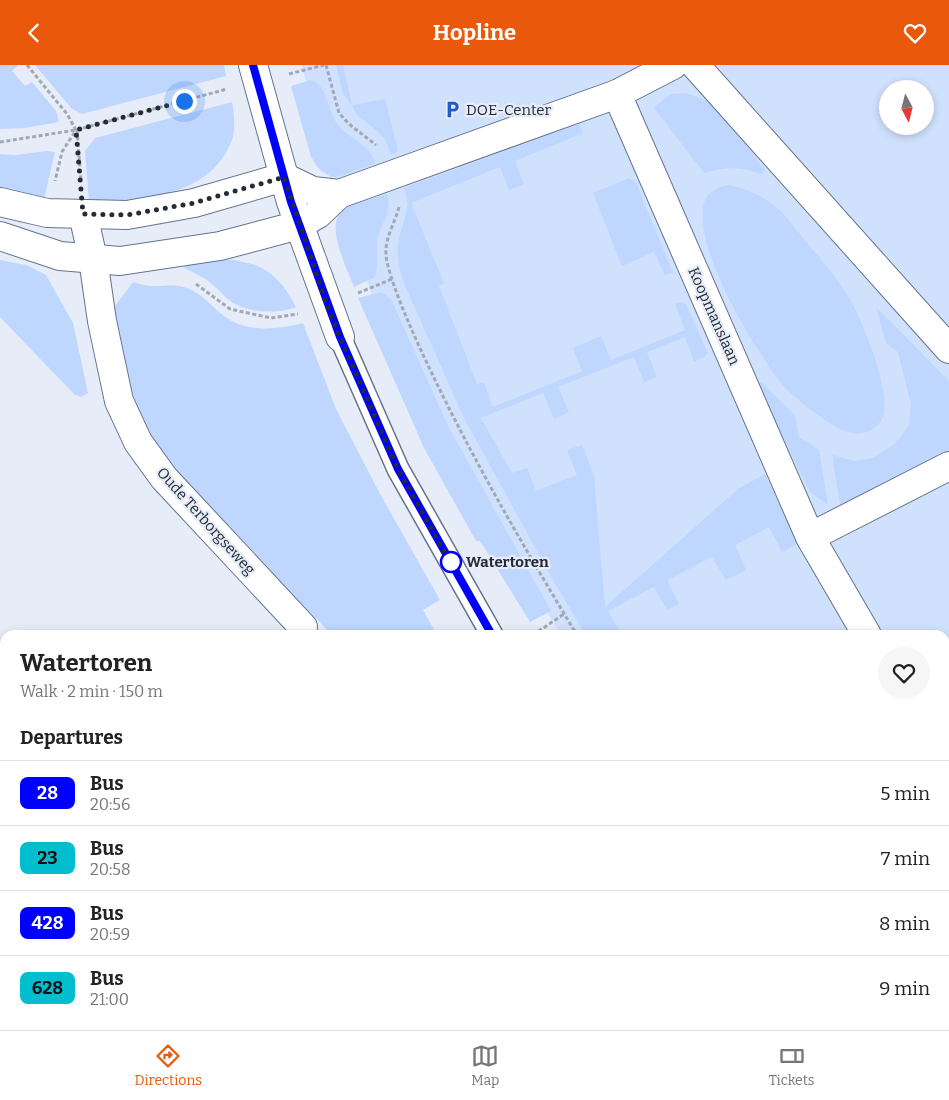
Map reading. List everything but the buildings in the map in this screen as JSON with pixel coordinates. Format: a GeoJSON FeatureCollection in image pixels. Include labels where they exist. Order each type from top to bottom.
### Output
{"type":"FeatureCollection","features":[{"type":"Feature","properties":{"kind":"street"},"geometry":{"type":"LineString","coordinates":[[0,236],[60,256],[120,261],[220,246],[299,225],[318,214],[339,194],[617,95],[673,65]]}},
{"type":"Feature","properties":{"kind":"street"},"geometry":{"type":"LineString","coordinates":[[695,65],[949,349]]}},
{"type":"Feature","properties":{"kind":"street"},"geometry":{"type":"LineString","coordinates":[[255,73],[299,225],[340,337]]}},
{"type":"Feature","properties":{"kind":"street","name":"Koopmanslaan"},"geometry":{"type":"LineString","coordinates":[[617,95],[810,537],[864,630]]}},
{"type":"Feature","properties":{"kind":"street"},"geometry":{"type":"LineString","coordinates":[[0,202],[47,213],[127,215],[194,203],[284,177],[313,191],[339,194]]}},
{"type":"Feature","properties":{"kind":"street","name":"Oude Terborgseweg"},"geometry":{"type":"LineString","coordinates":[[83,214],[93,259],[102,321],[119,401],[138,442],[164,478],[303,627]]}},
{"type":"Feature","properties":{"kind":"street"},"geometry":{"type":"LineString","coordinates":[[810,537],[949,466]]}},
{"type":"Feature","properties":{"kind":"lane"},"geometry":{"type":"LineString","coordinates":[[340,337],[398,469],[489,630]]}},
{"type":"Feature","properties":{"kind":"path"},"geometry":{"type":"LineString","coordinates":[[27,65],[67,114],[76,130],[83,214]]}},
{"type":"Feature","properties":{"kind":"path"},"geometry":{"type":"LineString","coordinates":[[0,142],[76,130],[255,73],[325,65],[339,113],[349,124],[375,144],[382,155],[395,190],[399,207],[395,222],[388,236],[386,255],[400,305],[460,431],[524,548],[574,630]]}},
{"type":"Feature","properties":{"kind":"path"},"geometry":{"type":"LineString","coordinates":[[47,213],[62,152],[76,130]]}},
{"type":"Feature","properties":{"kind":"path"},"geometry":{"type":"LineString","coordinates":[[357,293],[392,279]]}},
{"type":"Feature","properties":{"kind":"path"},"geometry":{"type":"LineString","coordinates":[[193,282],[230,309],[271,318],[301,313]]}},
{"type":"Feature","properties":{"kind":"path"},"geometry":{"type":"LineString","coordinates":[[541,630],[564,615]]}},
{"type":"Feature","properties":{"kind":"shaded area"},"geometry":{"type":"Polygon","coordinates":[[[0,65],[18,65],[12,71],[25,86],[32,82],[56,111],[59,122],[25,128],[0,129],[0,65]]]}},
{"type":"Feature","properties":{"kind":"shaded area"},"geometry":{"type":"Polygon","coordinates":[[[35,65],[224,65],[226,76],[82,114],[72,109],[35,65]]]}},
{"type":"Feature","properties":{"kind":"shaded area"},"geometry":{"type":"Polygon","coordinates":[[[302,65],[949,65],[949,630],[558,630],[428,417],[377,312],[311,105],[302,65]]]}},
{"type":"Feature","properties":{"kind":"shaded area"},"geometry":{"type":"Polygon","coordinates":[[[336,65],[343,65],[352,105],[343,94],[336,65]]]}},
{"type":"Feature","properties":{"kind":"shaded area"},"geometry":{"type":"Polygon","coordinates":[[[311,80],[316,82],[324,92],[333,117],[339,126],[368,150],[376,163],[341,176],[331,177],[319,169],[311,157],[291,86],[311,80]]]}},
{"type":"Feature","properties":{"kind":"shaded area"},"geometry":{"type":"Polygon","coordinates":[[[687,93],[707,101],[734,128],[765,170],[761,174],[733,168],[704,173],[654,108],[670,94],[687,93]]]}},
{"type":"Feature","properties":{"kind":"shaded area"},"geometry":{"type":"Polygon","coordinates":[[[385,99],[398,150],[396,154],[391,154],[385,139],[357,115],[352,105],[385,99]]]}},
{"type":"Feature","properties":{"kind":"shaded area"},"geometry":{"type":"Polygon","coordinates":[[[232,102],[234,126],[232,140],[225,155],[205,176],[192,184],[165,194],[135,199],[89,201],[85,151],[95,138],[232,102]]]}},
{"type":"Feature","properties":{"kind":"shaded area"},"geometry":{"type":"Polygon","coordinates":[[[579,124],[583,133],[515,161],[524,184],[509,190],[500,167],[411,203],[444,283],[439,286],[477,384],[484,383],[493,407],[582,371],[573,348],[601,336],[611,360],[685,330],[675,304],[682,302],[686,304],[708,353],[704,357],[694,362],[685,337],[647,352],[657,377],[644,382],[634,357],[558,387],[569,412],[554,419],[543,393],[481,418],[512,473],[527,468],[536,491],[577,475],[567,450],[582,445],[594,475],[605,607],[738,489],[765,474],[796,537],[795,545],[782,552],[769,527],[735,545],[746,570],[726,580],[712,557],[667,580],[679,604],[667,610],[654,587],[608,611],[619,630],[583,630],[553,580],[464,418],[403,281],[398,246],[407,211],[404,188],[579,124]]]}},
{"type":"Feature","properties":{"kind":"shaded area"},"geometry":{"type":"Polygon","coordinates":[[[46,151],[55,152],[44,199],[0,190],[0,154],[16,155],[46,151]]]}},
{"type":"Feature","properties":{"kind":"shaded area"},"geometry":{"type":"Polygon","coordinates":[[[629,178],[636,182],[673,273],[665,275],[654,252],[622,266],[593,193],[629,178]]]}},
{"type":"Feature","properties":{"kind":"shaded area"},"geometry":{"type":"Polygon","coordinates":[[[729,185],[760,196],[782,212],[834,275],[853,305],[870,344],[883,392],[883,417],[878,424],[867,432],[852,433],[838,428],[792,395],[777,378],[742,324],[720,281],[711,258],[705,236],[703,217],[705,200],[709,194],[712,191],[729,185]]]}},
{"type":"Feature","properties":{"kind":"shaded area"},"geometry":{"type":"Polygon","coordinates":[[[387,194],[388,209],[377,242],[375,277],[354,287],[342,258],[336,236],[338,217],[343,210],[352,205],[387,194]]]}},
{"type":"Feature","properties":{"kind":"shaded area"},"geometry":{"type":"Polygon","coordinates":[[[0,260],[26,265],[46,275],[73,323],[88,393],[81,397],[74,394],[0,317],[0,260]]]}},
{"type":"Feature","properties":{"kind":"shaded area"},"geometry":{"type":"Polygon","coordinates":[[[235,260],[255,265],[276,278],[296,307],[282,311],[265,312],[241,307],[229,300],[211,283],[184,268],[185,265],[207,261],[235,260]]]}},
{"type":"Feature","properties":{"kind":"shaded area"},"geometry":{"type":"Polygon","coordinates":[[[133,282],[150,286],[170,285],[189,289],[201,296],[229,319],[249,327],[270,328],[303,323],[336,409],[380,494],[440,600],[423,610],[434,630],[327,630],[173,468],[147,430],[128,383],[112,310],[133,282]]]}},
{"type":"Feature","properties":{"kind":"shaded area"},"geometry":{"type":"Polygon","coordinates":[[[381,292],[391,299],[449,428],[551,611],[530,622],[480,541],[476,541],[424,448],[358,298],[381,292]]]}},
{"type":"Feature","properties":{"kind":"shaded area"},"geometry":{"type":"Polygon","coordinates":[[[876,307],[949,381],[949,450],[841,510],[833,455],[854,461],[873,458],[896,443],[909,426],[911,404],[898,352],[886,343],[876,307]]]}},
{"type":"Feature","properties":{"kind":"shaded area"},"geometry":{"type":"Polygon","coordinates":[[[756,383],[762,383],[795,415],[799,437],[819,450],[828,505],[810,492],[756,383]]]}},
{"type":"Feature","properties":{"kind":"bus line","name":"28"},"geometry":{"type":"LineString","coordinates":[[253,65],[291,202],[340,337],[398,469],[489,630]]}},
{"type":"Feature","properties":{"kind":"place","name":"DOE-Center"},"geometry":{"type":"Point","coordinates":[452,110]}},
{"type":"Feature","properties":{"kind":"place","name":"Watertoren"},"geometry":{"type":"Point","coordinates":[451,562]}},
{"type":"Feature","properties":{"kind":"route"},"geometry":{"type":"LineString","coordinates":[[184,101],[76,130],[83,214],[127,215],[194,203],[284,177],[327,305],[340,337],[398,469],[454,569],[451,562]]}}]}
